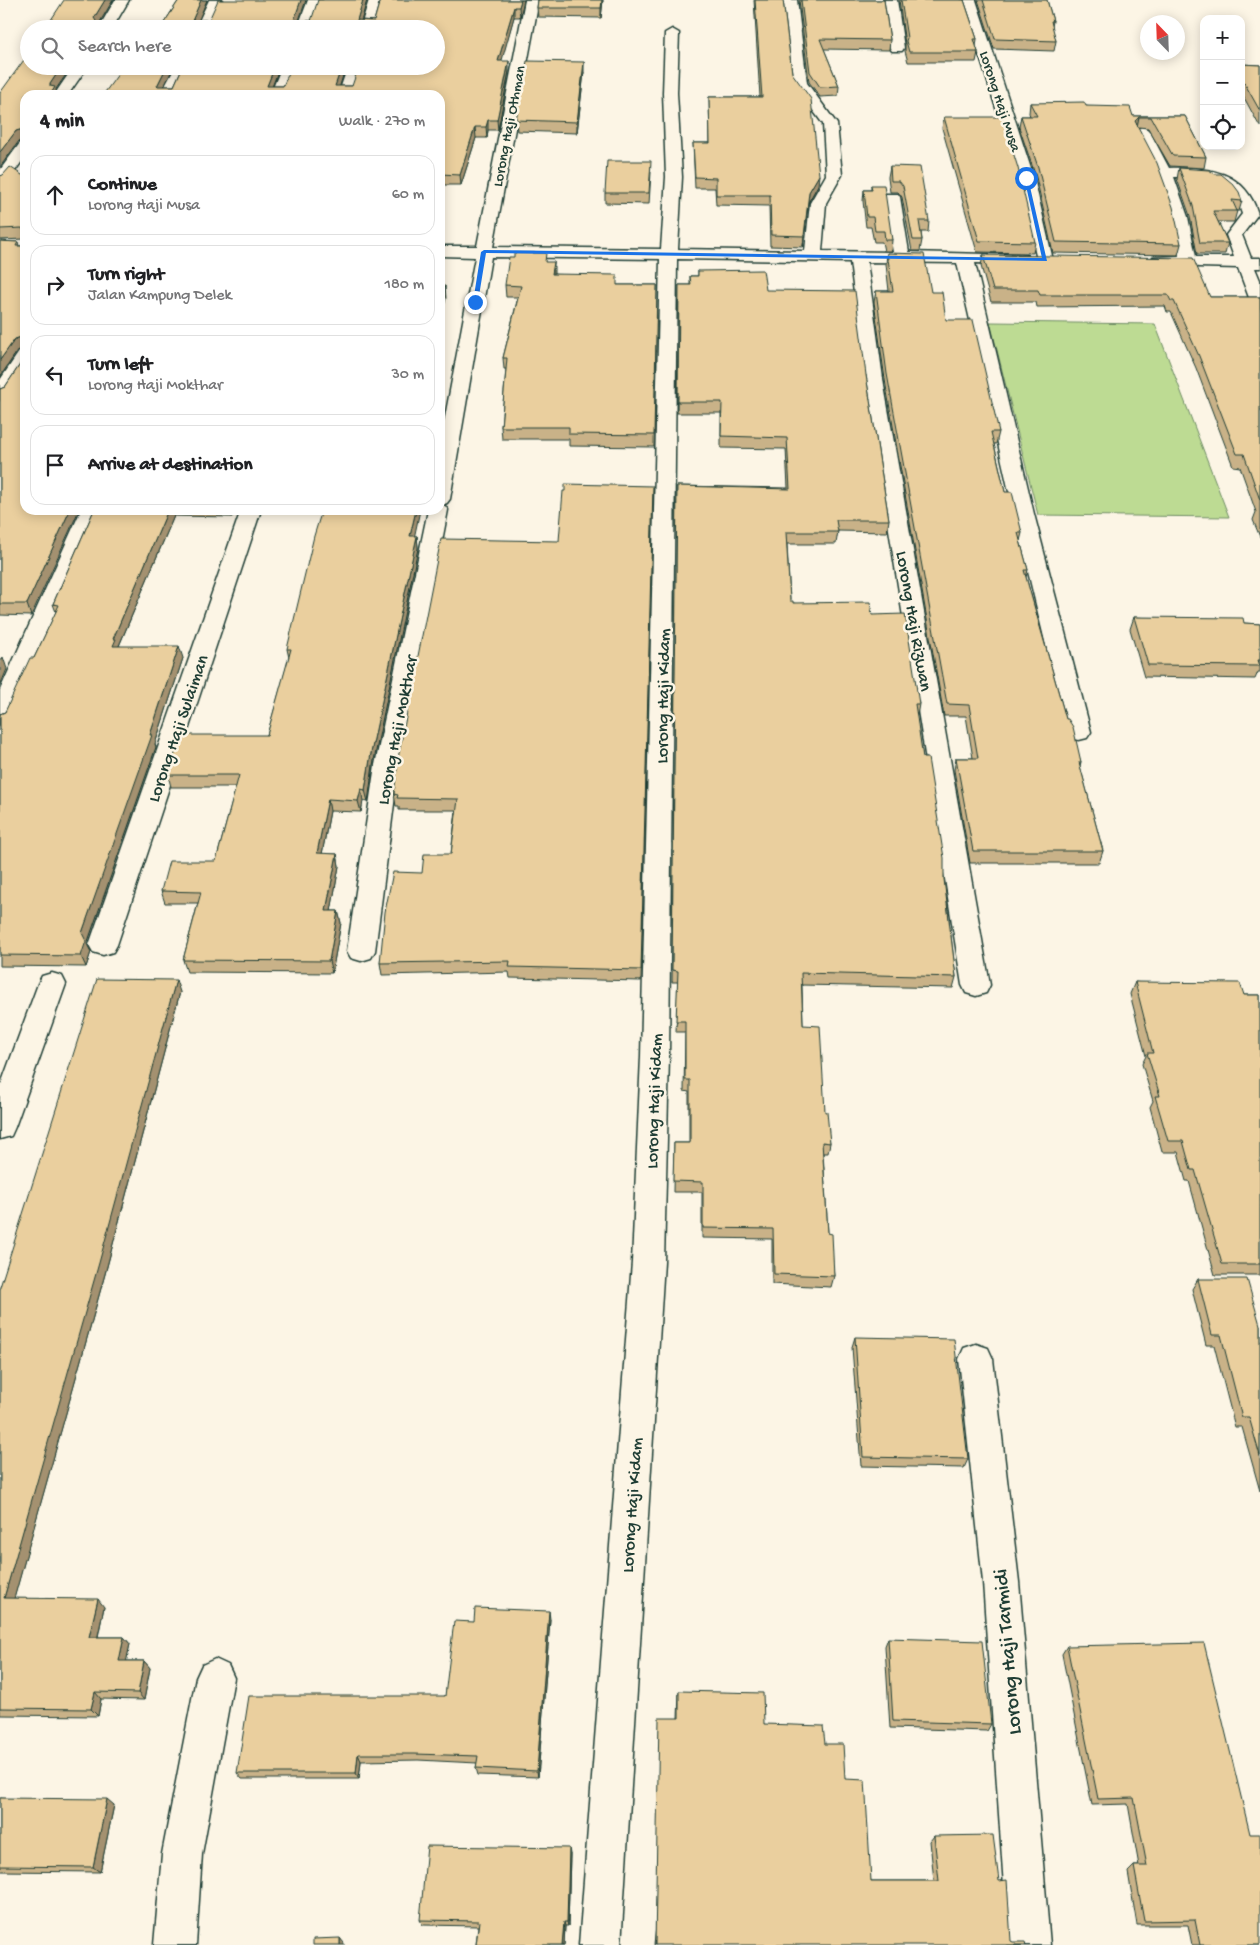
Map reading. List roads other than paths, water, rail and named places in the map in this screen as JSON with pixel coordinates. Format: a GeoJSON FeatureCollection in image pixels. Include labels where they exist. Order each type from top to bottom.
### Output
{"type":"FeatureCollection","features":[{"type":"Feature","properties":{"kind":"street"},"geometry":{"type":"LineString","coordinates":[[110,20],[122,0]]}},
{"type":"Feature","properties":{"kind":"street"},"geometry":{"type":"LineString","coordinates":[[206,20],[216,0]]}},
{"type":"Feature","properties":{"kind":"street"},"geometry":{"type":"LineString","coordinates":[[307,20],[315,0]]}},
{"type":"Feature","properties":{"kind":"street"},"geometry":{"type":"LineString","coordinates":[[370,20],[376,0]]}},
{"type":"Feature","properties":{"kind":"street","name":"Lorong Haji Othman"},"geometry":{"type":"LineString","coordinates":[[484,252],[532,0]]}},
{"type":"Feature","properties":{"kind":"street"},"geometry":{"type":"LineString","coordinates":[[790,0],[800,83],[830,124],[834,174],[818,204],[813,257]]}},
{"type":"Feature","properties":{"kind":"street"},"geometry":{"type":"LineString","coordinates":[[890,0],[897,48]]}},
{"type":"Feature","properties":{"kind":"street","name":"Lorong Haji Musa"},"geometry":{"type":"LineString","coordinates":[[969,0],[1026,178],[1045,260]]}},
{"type":"Feature","properties":{"kind":"street","name":"Lorong Haji Kidam"},"geometry":{"type":"LineString","coordinates":[[600,1945],[648,1262],[655,1056],[669,254],[674,177],[670,93],[672,33]]}},
{"type":"Feature","properties":{"kind":"street"},"geometry":{"type":"LineString","coordinates":[[64,90],[75,75]]}},
{"type":"Feature","properties":{"kind":"street"},"geometry":{"type":"LineString","coordinates":[[170,90],[178,75]]}},
{"type":"Feature","properties":{"kind":"street"},"geometry":{"type":"LineString","coordinates":[[280,90],[286,75]]}},
{"type":"Feature","properties":{"kind":"street"},"geometry":{"type":"LineString","coordinates":[[347,90],[352,75]]}},
{"type":"Feature","properties":{"kind":"street"},"geometry":{"type":"LineString","coordinates":[[1142,132],[1164,172],[1180,217],[1189,262]]}},
{"type":"Feature","properties":{"kind":"street"},"geometry":{"type":"LineString","coordinates":[[0,181],[20,153]]}},
{"type":"Feature","properties":{"kind":"street"},"geometry":{"type":"LineString","coordinates":[[1164,172],[1210,175],[1226,180],[1244,196],[1250,214],[1243,225],[1236,229],[1234,235],[1252,263],[1260,303]]}},
{"type":"Feature","properties":{"kind":"street"},"geometry":{"type":"LineString","coordinates":[[892,196],[902,258]]}},
{"type":"Feature","properties":{"kind":"street"},"geometry":{"type":"LineString","coordinates":[[445,251],[1064,260]]}},
{"type":"Feature","properties":{"kind":"street"},"geometry":{"type":"LineString","coordinates":[[445,471],[484,252]]}},
{"type":"Feature","properties":{"kind":"street","name":"Lorong Haji Rizwan"},"geometry":{"type":"LineString","coordinates":[[858,257],[875,386],[976,985]]}},
{"type":"Feature","properties":{"kind":"street"},"geometry":{"type":"LineString","coordinates":[[965,258],[1024,514],[1078,732]]}},
{"type":"Feature","properties":{"kind":"street"},"geometry":{"type":"LineString","coordinates":[[1141,261],[1252,263]]}},
{"type":"Feature","properties":{"kind":"street"},"geometry":{"type":"LineString","coordinates":[[0,394],[20,364]]}},
{"type":"Feature","properties":{"kind":"street"},"geometry":{"type":"LineString","coordinates":[[0,717],[90,515]]}},
{"type":"Feature","properties":{"kind":"street","name":"Lorong Haji Sulaiman"},"geometry":{"type":"LineString","coordinates":[[103,946],[249,515]]}},
{"type":"Feature","properties":{"kind":"street","name":"Lorong Haji Mokthar"},"geometry":{"type":"LineString","coordinates":[[361,951],[387,765],[437,515]]}},
{"type":"Feature","properties":{"kind":"street"},"geometry":{"type":"LineString","coordinates":[[0,1127],[52,984]]}},
{"type":"Feature","properties":{"kind":"street","name":"Lorong Haji Tarmidi"},"geometry":{"type":"LineString","coordinates":[[976,1359],[1001,1582],[1029,1945]]}},
{"type":"Feature","properties":{"kind":"street"},"geometry":{"type":"LineString","coordinates":[[175,1945],[182,1854],[215,1678]]}}]}
